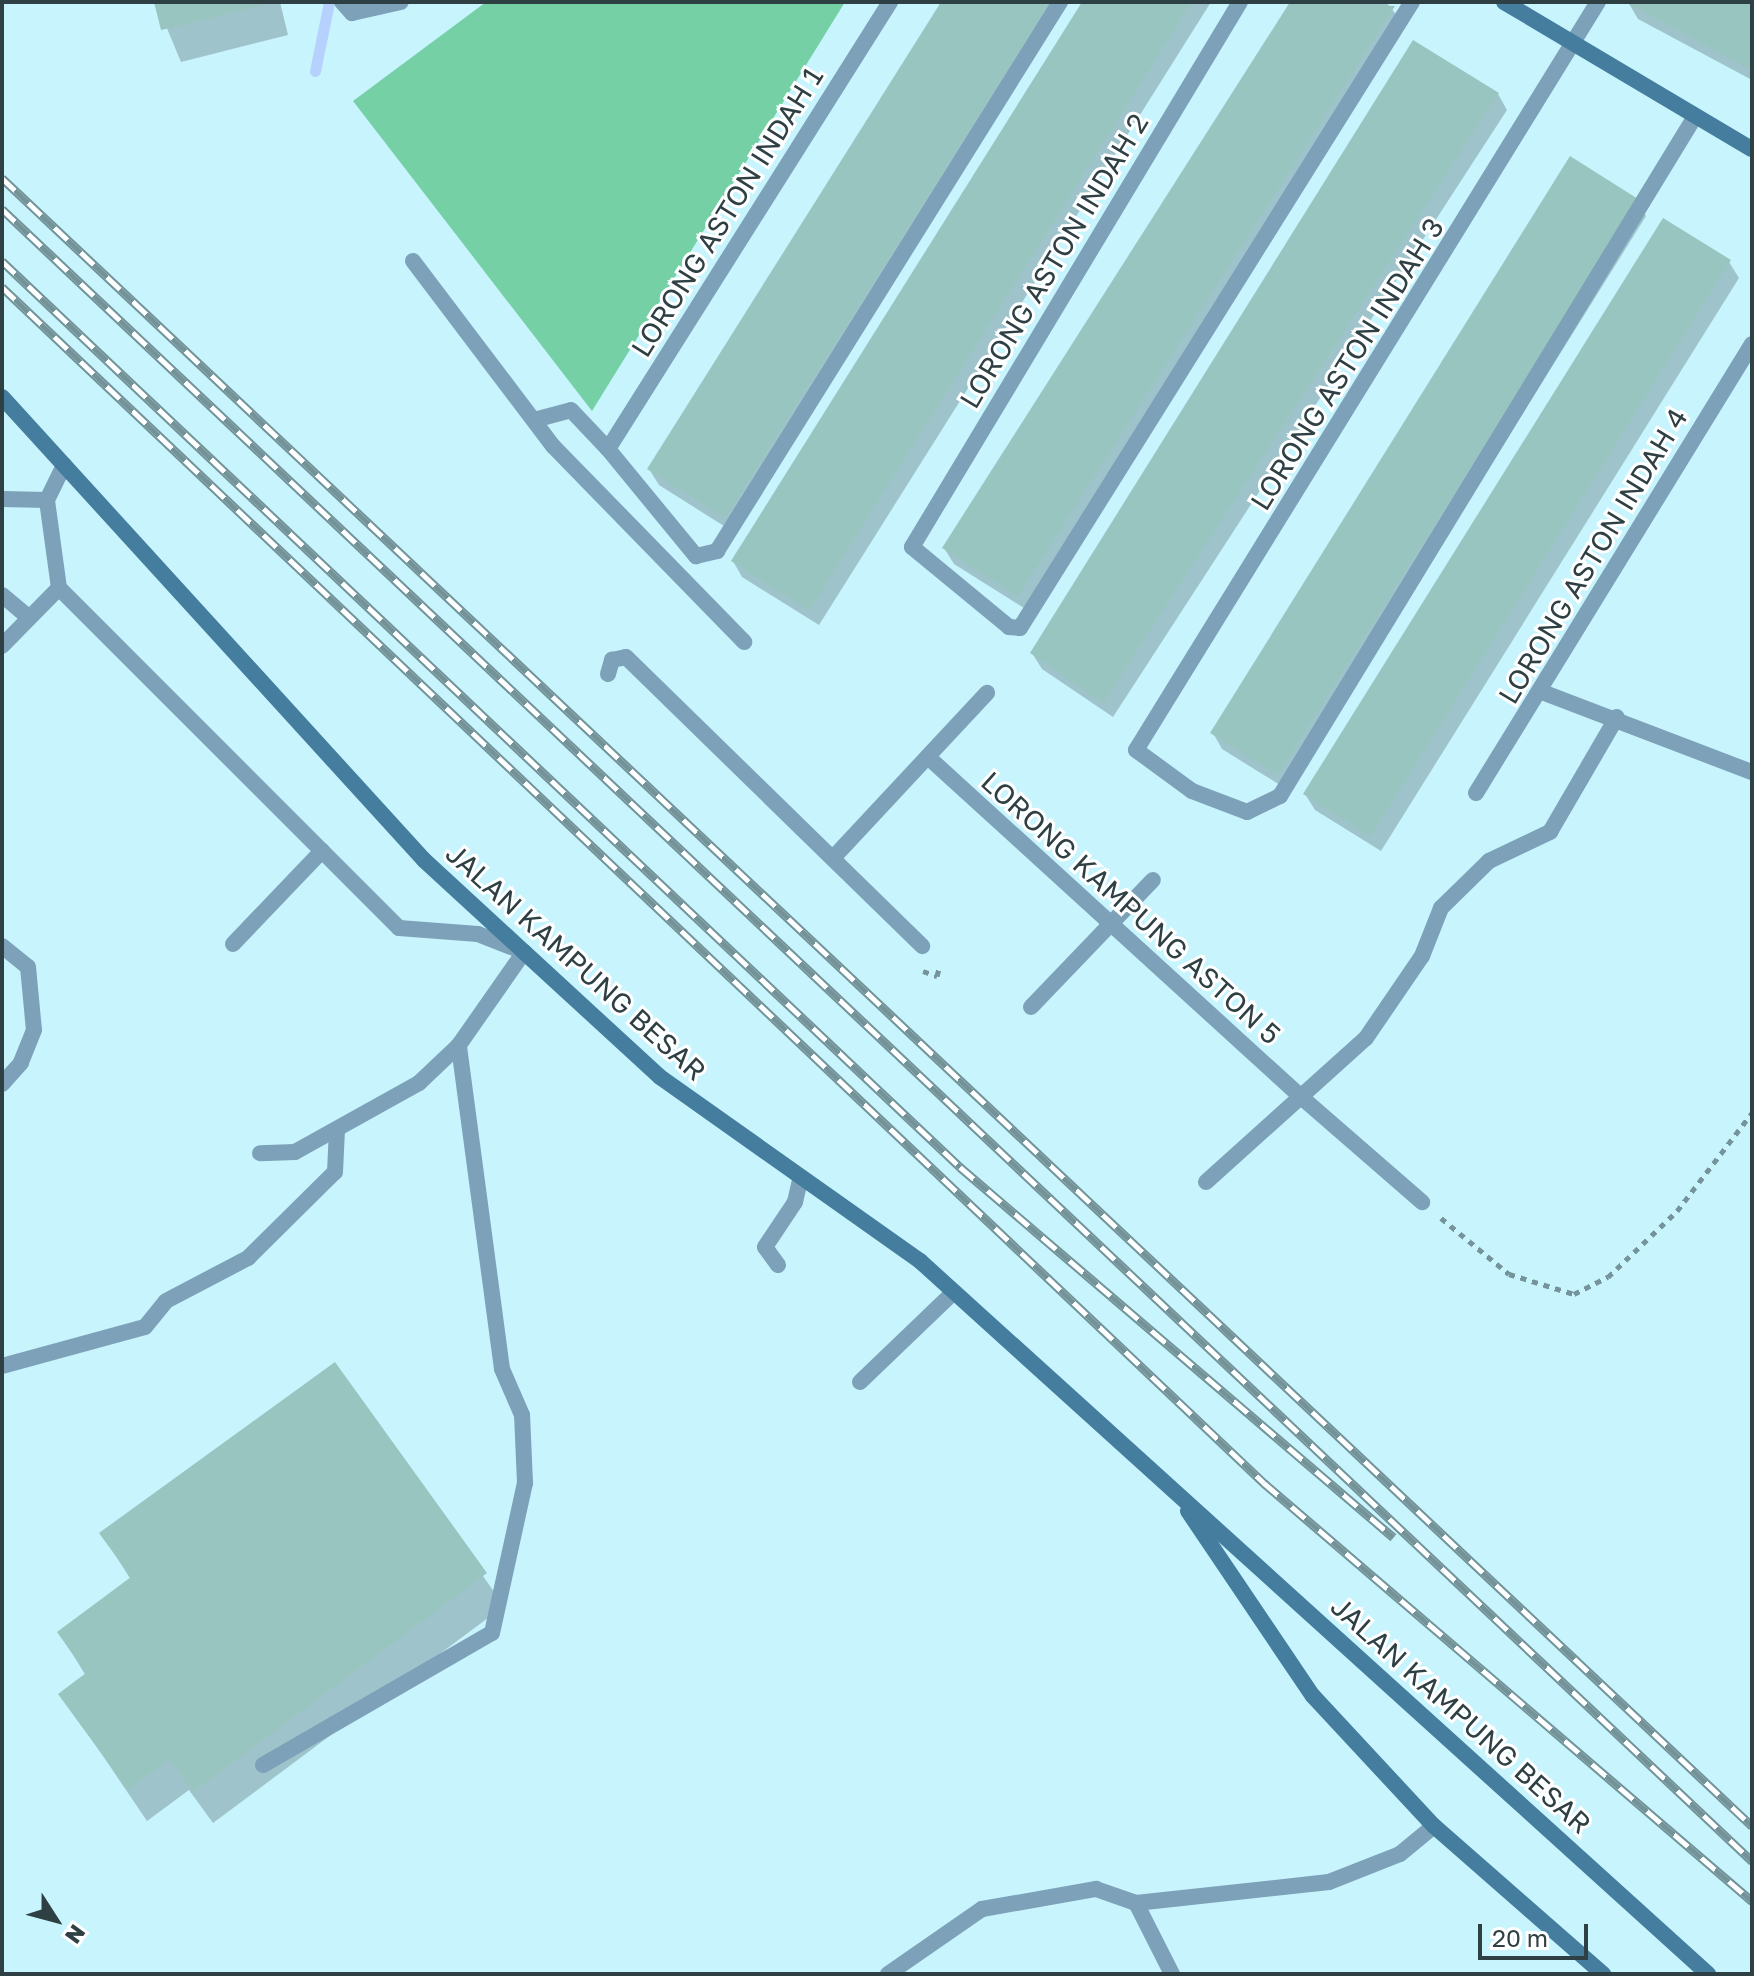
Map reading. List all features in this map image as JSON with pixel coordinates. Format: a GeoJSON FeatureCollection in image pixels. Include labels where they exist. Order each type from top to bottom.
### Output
{"type":"FeatureCollection","features":[{"type":"Feature","properties":{"kind":"street"},"geometry":{"type":"LineString","coordinates":[[342,2],[352,13],[401,2]]}},
{"type":"Feature","properties":{"kind":"street","name":"LORONG ASTON INDAH 1"},"geometry":{"type":"LineString","coordinates":[[608,449],[890,2]]}},
{"type":"Feature","properties":{"kind":"street"},"geometry":{"type":"LineString","coordinates":[[534,420],[571,410],[608,449],[696,556],[717,551],[1060,2]]}},
{"type":"Feature","properties":{"kind":"street","name":"LORONG ASTON INDAH 2"},"geometry":{"type":"LineString","coordinates":[[1240,2],[912,547],[1020,628],[1412,2]]}},
{"type":"Feature","properties":{"kind":"street"},"geometry":{"type":"LineString","coordinates":[[1504,2],[1575,49],[1752,149]]}},
{"type":"Feature","properties":{"kind":"street","name":"LORONG ASTON INDAH 3"},"geometry":{"type":"LineString","coordinates":[[1598,2],[1575,49],[1136,750],[1192,791],[1247,812],[1280,796],[1694,118]]}},
{"type":"Feature","properties":{"kind":"street"},"geometry":{"type":"LineString","coordinates":[[413,261],[534,420],[744,642]]}},
{"type":"Feature","properties":{"kind":"street","name":"LORONG ASTON INDAH 4"},"geometry":{"type":"LineString","coordinates":[[1476,793],[1542,692],[1752,344]]}},
{"type":"Feature","properties":{"kind":"street","name":"JALAN KAMPUNG BESAR"},"geometry":{"type":"LineString","coordinates":[[2,397],[424,860],[660,1077],[954,1292],[1708,1974]]}},
{"type":"Feature","properties":{"kind":"street"},"geometry":{"type":"LineString","coordinates":[[64,465],[47,500],[59,588],[399,928],[478,934],[524,952],[459,1045],[419,1083],[295,1152],[260,1153]]}},
{"type":"Feature","properties":{"kind":"street"},"geometry":{"type":"LineString","coordinates":[[2,499],[47,500]]}},
{"type":"Feature","properties":{"kind":"street"},"geometry":{"type":"LineString","coordinates":[[2,646],[59,588]]}},
{"type":"Feature","properties":{"kind":"street"},"geometry":{"type":"LineString","coordinates":[[2,595],[29,618]]}},
{"type":"Feature","properties":{"kind":"street"},"geometry":{"type":"LineString","coordinates":[[608,674],[612,660],[626,657],[922,946]]}},
{"type":"Feature","properties":{"kind":"street"},"geometry":{"type":"LineString","coordinates":[[1542,692],[1617,717],[1752,772]]}},
{"type":"Feature","properties":{"kind":"street"},"geometry":{"type":"LineString","coordinates":[[833,858],[987,693]]}},
{"type":"Feature","properties":{"kind":"street"},"geometry":{"type":"LineString","coordinates":[[1206,1182],[1387,1012],[1441,908],[1489,861],[1550,832],[1617,717]]}},
{"type":"Feature","properties":{"kind":"street","name":"LORONG KAMPUNG ASTON 5"},"geometry":{"type":"LineString","coordinates":[[928,757],[1108,928],[1422,1202]]}},
{"type":"Feature","properties":{"kind":"street"},"geometry":{"type":"LineString","coordinates":[[233,944],[322,851]]}},
{"type":"Feature","properties":{"kind":"street"},"geometry":{"type":"LineString","coordinates":[[1031,1007],[1153,880]]}},
{"type":"Feature","properties":{"kind":"street"},"geometry":{"type":"LineString","coordinates":[[2,946],[28,967],[34,1030],[21,1063],[2,1084]]}},
{"type":"Feature","properties":{"kind":"street"},"geometry":{"type":"LineString","coordinates":[[263,1765],[492,1633],[500,1607],[525,1483],[522,1415],[502,1369],[459,1045]]}},
{"type":"Feature","properties":{"kind":"street"},"geometry":{"type":"LineString","coordinates":[[2,1366],[145,1327],[166,1301],[248,1258],[335,1172],[337,1130]]}},
{"type":"Feature","properties":{"kind":"street"},"geometry":{"type":"LineString","coordinates":[[778,1265],[765,1247],[795,1202],[800,1180]]}},
{"type":"Feature","properties":{"kind":"street"},"geometry":{"type":"LineString","coordinates":[[860,1382],[954,1292]]}},
{"type":"Feature","properties":{"kind":"street","name":"JALAN KAMPUNG BESAR"},"geometry":{"type":"LineString","coordinates":[[1179,1496],[1267,1638],[1434,1826],[1603,1974]]}},
{"type":"Feature","properties":{"kind":"street"},"geometry":{"type":"LineString","coordinates":[[888,1974],[982,1909],[1096,1889],[1136,1903],[1329,1882],[1400,1854],[1434,1826]]}},
{"type":"Feature","properties":{"kind":"street"},"geometry":{"type":"LineString","coordinates":[[1136,1903],[1172,1974]]}},
{"type":"Feature","properties":{"kind":"path"},"geometry":{"type":"LineString","coordinates":[[1422,1202],[1509,1274],[1552,1293],[1574,1294],[1608,1277],[1677,1211],[1752,1113]]}},
{"type":"Feature","properties":{"kind":"green space"},"geometry":{"type":"Polygon","coordinates":[[[486,2],[845,2],[592,411],[353,101],[486,2]]]}},
{"type":"Feature","properties":{"kind":"building"},"geometry":{"type":"Polygon","coordinates":[[[154,2],[271,2],[272,3],[161,30],[154,2]]]}},
{"type":"Feature","properties":{"kind":"building"},"geometry":{"type":"Polygon","coordinates":[[[941,2],[1050,2],[725,518],[647,469],[941,2]]]}},
{"type":"Feature","properties":{"kind":"building"},"geometry":{"type":"Polygon","coordinates":[[[1082,2],[1192,2],[809,611],[731,561],[1082,2]]]}},
{"type":"Feature","properties":{"kind":"building"},"geometry":{"type":"Polygon","coordinates":[[[1290,2],[1395,6],[1018,596],[942,548],[1290,2]]]}},
{"type":"Feature","properties":{"kind":"building"},"geometry":{"type":"Polygon","coordinates":[[[1625,2],[1752,2],[1752,70],[1625,2]]]}},
{"type":"Feature","properties":{"kind":"building"},"geometry":{"type":"Polygon","coordinates":[[[1413,40],[1499,93],[1103,703],[1030,653],[1413,40]]]}},
{"type":"Feature","properties":{"kind":"building"},"geometry":{"type":"Polygon","coordinates":[[[1570,156],[1638,199],[1278,775],[1210,733],[1570,156]]]}},
{"type":"Feature","properties":{"kind":"building"},"geometry":{"type":"Polygon","coordinates":[[[1663,218],[1731,260],[1371,836],[1303,794],[1663,218]]]}},
{"type":"Feature","properties":{"kind":"building"},"geometry":{"type":"Polygon","coordinates":[[[335,1362],[487,1573],[193,1792],[169,1759],[128,1790],[58,1694],[86,1673],[57,1632],[131,1577],[99,1533],[335,1362]]]}},
{"type":"Feature","properties":{"kind":"waterway"},"geometry":{"type":"LineString","coordinates":[[315,71],[329,2]]}},
{"type":"Feature","properties":{"kind":"railway"},"geometry":{"type":"LineString","coordinates":[[2,178],[1752,1826]]}},
{"type":"Feature","properties":{"kind":"railway"},"geometry":{"type":"LineString","coordinates":[[2,209],[1752,1861]]}},
{"type":"Feature","properties":{"kind":"railway"},"geometry":{"type":"LineString","coordinates":[[2,261],[960,1167],[1393,1537]]}},
{"type":"Feature","properties":{"kind":"railway"},"geometry":{"type":"LineString","coordinates":[[2,287],[1264,1483],[1752,1901]]}}]}
